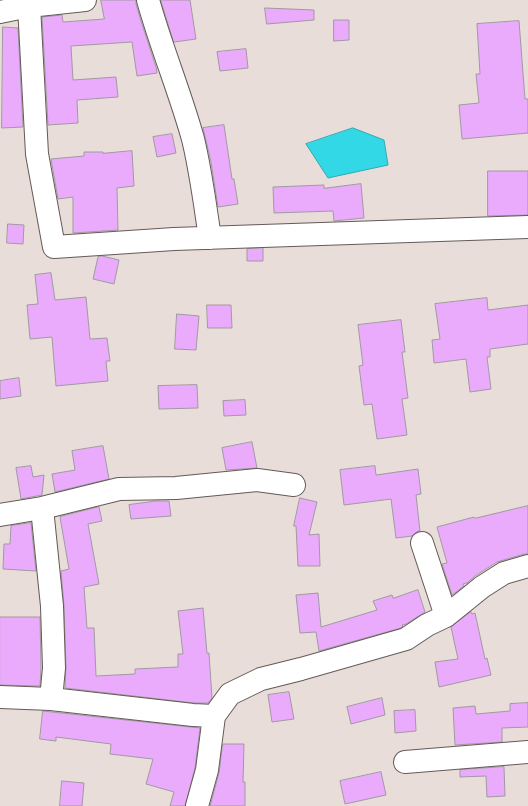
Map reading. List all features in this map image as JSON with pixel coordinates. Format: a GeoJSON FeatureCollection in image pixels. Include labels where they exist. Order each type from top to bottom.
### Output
{"type":"FeatureCollection","features":[{"type":"Feature","properties":{"kind":"street"},"geometry":{"type":"LineString","coordinates":[[0,12],[29,6],[85,0]]}},
{"type":"Feature","properties":{"kind":"street"},"geometry":{"type":"LineString","coordinates":[[148,0],[193,139],[201,176],[210,238]]}},
{"type":"Feature","properties":{"kind":"street"},"geometry":{"type":"LineString","coordinates":[[29,6],[36,154],[54,247],[174,239],[528,227]]}},
{"type":"Feature","properties":{"kind":"street"},"geometry":{"type":"LineString","coordinates":[[0,515],[42,508],[119,489],[176,488],[257,480],[294,485]]}},
{"type":"Feature","properties":{"kind":"street"},"geometry":{"type":"LineString","coordinates":[[42,508],[52,606],[54,668],[51,699]]}},
{"type":"Feature","properties":{"kind":"street"},"geometry":{"type":"LineString","coordinates":[[422,542],[446,616]]}},
{"type":"Feature","properties":{"kind":"street"},"geometry":{"type":"LineString","coordinates":[[197,806],[207,770],[214,716],[230,694],[261,679],[406,639],[427,625],[446,616],[482,587],[504,573],[528,566]]}},
{"type":"Feature","properties":{"kind":"street"},"geometry":{"type":"LineString","coordinates":[[0,697],[51,699],[214,716]]}},
{"type":"Feature","properties":{"kind":"street"},"geometry":{"type":"LineString","coordinates":[[405,762],[528,752]]}},
{"type":"Feature","properties":{"kind":"water"},"geometry":{"type":"Polygon","coordinates":[[[353,128],[384,140],[388,165],[328,178],[306,144],[353,128]]]}},
{"type":"Feature","properties":{"kind":"building"},"geometry":{"type":"Polygon","coordinates":[[[101,0],[136,0],[157,73],[137,76],[132,42],[71,46],[73,80],[116,77],[118,97],[77,100],[78,123],[48,125],[42,17],[62,15],[63,22],[104,19],[101,0]]]}},
{"type":"Feature","properties":{"kind":"building"},"geometry":{"type":"Polygon","coordinates":[[[161,0],[190,0],[196,39],[174,42],[161,0]]]}},
{"type":"Feature","properties":{"kind":"building"},"geometry":{"type":"Polygon","coordinates":[[[265,8],[314,10],[314,20],[267,24],[265,8]]]}},
{"type":"Feature","properties":{"kind":"building"},"geometry":{"type":"Polygon","coordinates":[[[334,20],[349,20],[349,40],[334,41],[334,20]]]}},
{"type":"Feature","properties":{"kind":"building"},"geometry":{"type":"Polygon","coordinates":[[[519,21],[525,99],[528,99],[528,133],[462,139],[459,105],[479,103],[476,74],[480,74],[477,24],[519,21]]]}},
{"type":"Feature","properties":{"kind":"building"},"geometry":{"type":"Polygon","coordinates":[[[3,27],[18,28],[23,127],[2,128],[3,27]]]}},
{"type":"Feature","properties":{"kind":"building"},"geometry":{"type":"Polygon","coordinates":[[[246,49],[248,68],[220,71],[217,52],[246,49]]]}},
{"type":"Feature","properties":{"kind":"building"},"geometry":{"type":"Polygon","coordinates":[[[224,125],[232,179],[234,179],[238,204],[218,207],[211,162],[203,128],[224,125]]]}},
{"type":"Feature","properties":{"kind":"building"},"geometry":{"type":"Polygon","coordinates":[[[172,134],[176,153],[157,157],[153,137],[172,134]]]}},
{"type":"Feature","properties":{"kind":"building"},"geometry":{"type":"Polygon","coordinates":[[[132,151],[134,186],[117,188],[118,230],[73,233],[73,197],[58,199],[51,159],[84,156],[84,152],[103,153],[132,151]]]}},
{"type":"Feature","properties":{"kind":"building"},"geometry":{"type":"Polygon","coordinates":[[[488,171],[528,171],[528,215],[488,216],[488,171]]]}},
{"type":"Feature","properties":{"kind":"building"},"geometry":{"type":"Polygon","coordinates":[[[361,184],[364,218],[334,221],[333,211],[274,213],[273,187],[324,185],[324,188],[361,184]]]}},
{"type":"Feature","properties":{"kind":"building"},"geometry":{"type":"Polygon","coordinates":[[[8,224],[24,225],[23,244],[7,243],[8,224]]]}},
{"type":"Feature","properties":{"kind":"building"},"geometry":{"type":"Polygon","coordinates":[[[263,248],[263,261],[247,261],[247,249],[263,248]]]}},
{"type":"Feature","properties":{"kind":"building"},"geometry":{"type":"Polygon","coordinates":[[[102,256],[119,260],[114,284],[93,279],[98,257],[102,256]]]}},
{"type":"Feature","properties":{"kind":"building"},"geometry":{"type":"Polygon","coordinates":[[[51,273],[55,300],[86,297],[90,339],[107,338],[110,361],[106,361],[108,381],[56,386],[52,337],[30,339],[27,305],[38,304],[35,275],[51,273]]]}},
{"type":"Feature","properties":{"kind":"building"},"geometry":{"type":"Polygon","coordinates":[[[487,298],[488,310],[528,305],[528,344],[490,349],[490,357],[487,357],[491,389],[470,392],[466,359],[434,363],[432,340],[440,339],[435,304],[487,298]]]}},
{"type":"Feature","properties":{"kind":"building"},"geometry":{"type":"Polygon","coordinates":[[[207,305],[231,305],[232,328],[208,328],[207,305]]]}},
{"type":"Feature","properties":{"kind":"building"},"geometry":{"type":"Polygon","coordinates":[[[177,314],[199,316],[196,350],[175,349],[177,314]]]}},
{"type":"Feature","properties":{"kind":"building"},"geometry":{"type":"Polygon","coordinates":[[[401,320],[405,352],[402,352],[408,398],[402,399],[407,435],[377,439],[372,404],[364,405],[359,366],[363,365],[358,325],[401,320]]]}},
{"type":"Feature","properties":{"kind":"building"},"geometry":{"type":"Polygon","coordinates":[[[19,378],[21,396],[0,399],[0,381],[19,378]]]}},
{"type":"Feature","properties":{"kind":"building"},"geometry":{"type":"Polygon","coordinates":[[[197,385],[198,408],[159,409],[158,386],[197,385]]]}},
{"type":"Feature","properties":{"kind":"building"},"geometry":{"type":"Polygon","coordinates":[[[245,400],[246,415],[224,416],[223,401],[245,400]]]}},
{"type":"Feature","properties":{"kind":"building"},"geometry":{"type":"Polygon","coordinates":[[[252,442],[257,468],[226,470],[222,448],[252,442]]]}},
{"type":"Feature","properties":{"kind":"building"},"geometry":{"type":"Polygon","coordinates":[[[103,446],[109,479],[55,492],[52,474],[75,470],[72,451],[103,446]]]}},
{"type":"Feature","properties":{"kind":"building"},"geometry":{"type":"Polygon","coordinates":[[[31,466],[33,477],[44,475],[42,495],[21,499],[16,468],[31,466]]]}},
{"type":"Feature","properties":{"kind":"building"},"geometry":{"type":"Polygon","coordinates":[[[375,466],[376,475],[418,469],[421,494],[416,495],[420,531],[412,536],[396,538],[391,499],[344,505],[340,470],[375,466]]]}},
{"type":"Feature","properties":{"kind":"building"},"geometry":{"type":"Polygon","coordinates":[[[300,498],[317,502],[309,535],[319,534],[320,566],[298,566],[296,526],[294,526],[300,498]]]}},
{"type":"Feature","properties":{"kind":"building"},"geometry":{"type":"Polygon","coordinates":[[[156,501],[169,501],[171,516],[131,519],[129,505],[156,501]]]}},
{"type":"Feature","properties":{"kind":"building"},"geometry":{"type":"Polygon","coordinates":[[[528,506],[528,554],[497,562],[467,583],[463,584],[464,586],[452,595],[442,564],[447,563],[437,527],[474,517],[528,506]]]}},
{"type":"Feature","properties":{"kind":"building"},"geometry":{"type":"Polygon","coordinates":[[[99,507],[102,521],[88,524],[99,584],[84,587],[87,628],[94,628],[96,676],[135,674],[135,669],[178,667],[178,654],[183,654],[178,611],[203,608],[207,653],[209,653],[212,698],[208,703],[194,703],[65,688],[66,668],[64,606],[61,571],[69,569],[60,517],[99,507]]]}},
{"type":"Feature","properties":{"kind":"building"},"geometry":{"type":"Polygon","coordinates":[[[31,523],[36,571],[3,569],[4,544],[10,544],[11,526],[31,523]]]}},
{"type":"Feature","properties":{"kind":"building"},"geometry":{"type":"Polygon","coordinates":[[[418,590],[425,612],[402,625],[403,626],[401,628],[319,651],[316,632],[300,633],[296,595],[318,593],[321,627],[377,610],[373,601],[392,595],[393,598],[418,590]]]}},
{"type":"Feature","properties":{"kind":"building"},"geometry":{"type":"Polygon","coordinates":[[[471,612],[472,614],[475,613],[485,659],[487,658],[491,675],[439,687],[435,662],[458,659],[451,627],[471,612]]]}},
{"type":"Feature","properties":{"kind":"building"},"geometry":{"type":"Polygon","coordinates":[[[0,617],[40,617],[40,686],[0,685],[0,617]]]}},
{"type":"Feature","properties":{"kind":"building"},"geometry":{"type":"Polygon","coordinates":[[[289,692],[294,719],[272,722],[268,695],[289,692]]]}},
{"type":"Feature","properties":{"kind":"building"},"geometry":{"type":"Polygon","coordinates":[[[382,698],[385,715],[351,724],[347,707],[382,698]]]}},
{"type":"Feature","properties":{"kind":"building"},"geometry":{"type":"Polygon","coordinates":[[[528,703],[528,727],[502,728],[502,742],[455,745],[453,708],[475,706],[476,714],[510,711],[510,704],[528,703]]]}},
{"type":"Feature","properties":{"kind":"building"},"geometry":{"type":"Polygon","coordinates":[[[415,710],[416,731],[395,733],[394,711],[415,710]]]}},
{"type":"Feature","properties":{"kind":"building"},"geometry":{"type":"Polygon","coordinates":[[[43,711],[200,728],[195,768],[185,806],[170,806],[174,792],[146,784],[153,759],[110,754],[111,744],[56,737],[56,741],[40,739],[43,711]]]}},
{"type":"Feature","properties":{"kind":"building"},"geometry":{"type":"Polygon","coordinates":[[[223,744],[244,744],[243,782],[245,782],[245,806],[210,806],[219,773],[223,744]]]}},
{"type":"Feature","properties":{"kind":"building"},"geometry":{"type":"Polygon","coordinates":[[[504,767],[505,796],[487,797],[486,776],[460,777],[460,770],[504,767]]]}},
{"type":"Feature","properties":{"kind":"building"},"geometry":{"type":"Polygon","coordinates":[[[381,772],[386,795],[345,804],[340,781],[381,772]]]}},
{"type":"Feature","properties":{"kind":"building"},"geometry":{"type":"Polygon","coordinates":[[[62,781],[84,783],[82,806],[60,806],[62,781]]]}}]}
